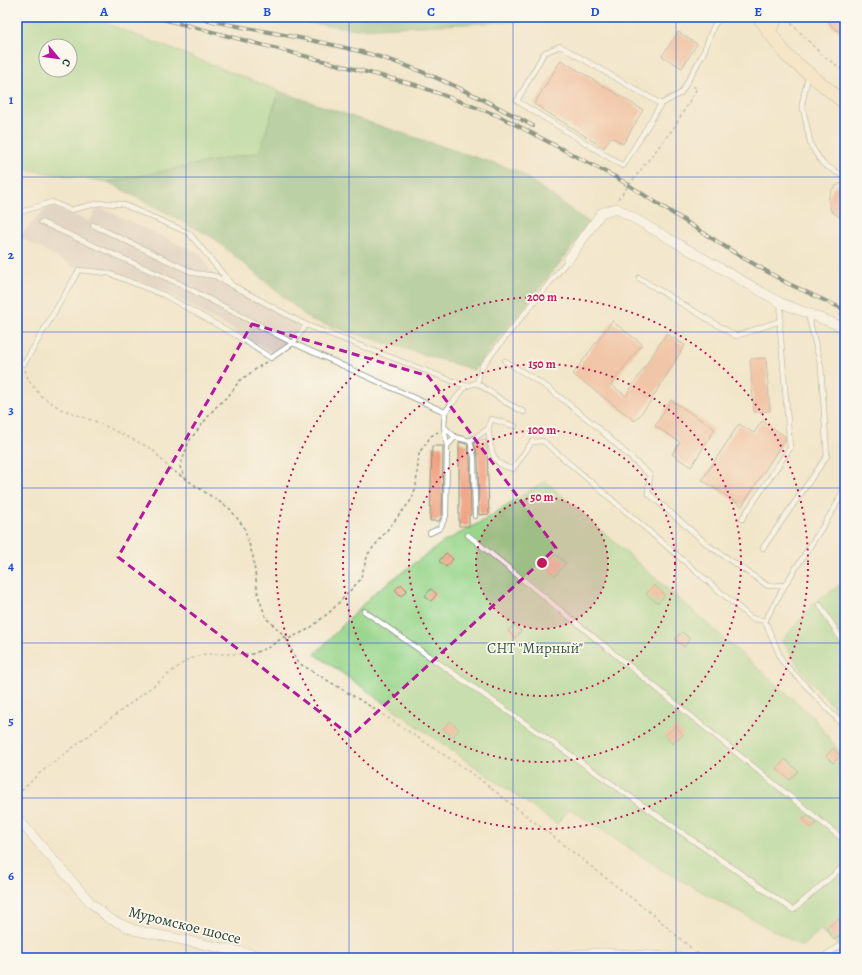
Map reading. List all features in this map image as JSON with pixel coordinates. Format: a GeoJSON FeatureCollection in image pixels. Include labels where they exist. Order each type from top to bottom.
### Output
{"type":"FeatureCollection","features":[{"type":"Feature","properties":{"kind":"main road"},"geometry":{"type":"LineString","coordinates":[[759,17],[768,32],[786,55],[808,75],[845,103]]}},
{"type":"Feature","properties":{"kind":"main road"},"geometry":{"type":"LineString","coordinates":[[768,32],[777,17]]}},
{"type":"Feature","properties":{"kind":"street"},"geometry":{"type":"LineString","coordinates":[[568,260],[601,213],[616,208],[781,303],[842,328]]}},
{"type":"Feature","properties":{"kind":"street","name":"Муромское шоссе"},"geometry":{"type":"LineString","coordinates":[[17,818],[90,902],[108,918],[134,930],[271,958]]}},
{"type":"Feature","properties":{"kind":"street"},"geometry":{"type":"LineString","coordinates":[[526,958],[601,953],[688,958]]}},
{"type":"Feature","properties":{"kind":"lane"},"geometry":{"type":"LineString","coordinates":[[661,104],[560,46],[544,53],[517,101],[623,166],[661,104],[681,93],[703,54],[714,25],[722,17]]}},
{"type":"Feature","properties":{"kind":"lane"},"geometry":{"type":"LineString","coordinates":[[808,75],[802,104],[811,146],[823,164],[845,177]]}},
{"type":"Feature","properties":{"kind":"lane"},"geometry":{"type":"LineString","coordinates":[[17,213],[52,202],[70,210],[100,203],[122,204],[189,233],[232,285]]}},
{"type":"Feature","properties":{"kind":"lane"},"geometry":{"type":"LineString","coordinates":[[41,222],[178,283],[293,343],[445,412]]}},
{"type":"Feature","properties":{"kind":"lane"},"geometry":{"type":"LineString","coordinates":[[93,225],[194,273],[215,276],[306,325],[466,386]]}},
{"type":"Feature","properties":{"kind":"lane"},"geometry":{"type":"LineString","coordinates":[[477,383],[482,366],[568,260]]}},
{"type":"Feature","properties":{"kind":"lane"},"geometry":{"type":"LineString","coordinates":[[17,361],[24,364],[79,270],[108,273],[164,295],[271,358],[293,343],[306,325]]}},
{"type":"Feature","properties":{"kind":"lane"},"geometry":{"type":"LineString","coordinates":[[639,278],[736,336],[780,321]]}},
{"type":"Feature","properties":{"kind":"lane"},"geometry":{"type":"LineString","coordinates":[[742,519],[790,448],[780,321],[781,303]]}},
{"type":"Feature","properties":{"kind":"lane"},"geometry":{"type":"LineString","coordinates":[[763,548],[827,456],[821,367],[808,314]]}},
{"type":"Feature","properties":{"kind":"lane"},"geometry":{"type":"LineString","coordinates":[[505,361],[547,387],[595,426],[639,465],[650,475],[648,493],[708,545],[768,586],[785,586]]}},
{"type":"Feature","properties":{"kind":"lane"},"geometry":{"type":"LineString","coordinates":[[430,533],[440,528],[446,516],[447,446],[444,427],[445,412],[466,386],[477,383],[505,402],[524,412]]}},
{"type":"Feature","properties":{"kind":"lane"},"geometry":{"type":"LineString","coordinates":[[515,426],[491,419],[488,429],[493,458],[501,467],[513,469],[532,442],[543,441],[751,618],[765,621]]}},
{"type":"Feature","properties":{"kind":"lane"},"geometry":{"type":"LineString","coordinates":[[444,427],[455,437],[470,441],[488,429]]}},
{"type":"Feature","properties":{"kind":"lane"},"geometry":{"type":"LineString","coordinates":[[447,446],[455,437]]}},
{"type":"Feature","properties":{"kind":"lane"},"geometry":{"type":"LineString","coordinates":[[470,441],[474,457],[475,516]]}},
{"type":"Feature","properties":{"kind":"lane"},"geometry":{"type":"LineString","coordinates":[[765,621],[785,586],[834,509],[845,487]]}},
{"type":"Feature","properties":{"kind":"lane"},"geometry":{"type":"LineString","coordinates":[[468,535],[845,841]]}},
{"type":"Feature","properties":{"kind":"lane"},"geometry":{"type":"LineString","coordinates":[[820,605],[845,646]]}},
{"type":"Feature","properties":{"kind":"lane"},"geometry":{"type":"LineString","coordinates":[[364,611],[793,910],[845,865]]}},
{"type":"Feature","properties":{"kind":"lane"},"geometry":{"type":"LineString","coordinates":[[765,621],[782,662],[843,725]]}},
{"type":"Feature","properties":{"kind":"lane"},"geometry":{"type":"LineString","coordinates":[[824,958],[845,943]]}},
{"type":"Feature","properties":{"kind":"path"},"geometry":{"type":"LineString","coordinates":[[786,17],[823,56],[845,71]]}},
{"type":"Feature","properties":{"kind":"path"},"geometry":{"type":"LineString","coordinates":[[610,210],[675,126],[697,88],[687,83]]}},
{"type":"Feature","properties":{"kind":"path"},"geometry":{"type":"LineString","coordinates":[[842,328],[845,301]]}},
{"type":"Feature","properties":{"kind":"path"},"geometry":{"type":"LineString","coordinates":[[186,479],[180,467],[189,441],[214,409],[231,393],[239,381],[271,358]]}},
{"type":"Feature","properties":{"kind":"path"},"geometry":{"type":"LineString","coordinates":[[24,364],[28,382],[41,396],[61,409],[97,422],[152,449],[170,469],[230,509],[244,527],[253,557],[258,596],[266,618],[288,639],[309,629],[332,610],[360,580],[368,554],[412,499],[416,486],[420,453],[432,436],[444,427]]}},
{"type":"Feature","properties":{"kind":"path"},"geometry":{"type":"LineString","coordinates":[[17,795],[41,772],[187,660],[205,654],[252,654],[269,647],[285,636]]}},
{"type":"Feature","properties":{"kind":"path"},"geometry":{"type":"LineString","coordinates":[[285,636],[297,662],[373,708],[472,774],[657,918],[702,958]]}},
{"type":"Feature","properties":{"kind":"highlighted area"},"geometry":{"type":"Polygon","coordinates":[[[252,324],[428,376],[556,548],[351,736],[118,557],[252,324]]]}},
{"type":"Feature","properties":{"kind":"shaded area"},"geometry":{"type":"Polygon","coordinates":[[[49,205],[89,221],[99,207],[200,254],[212,273],[298,326],[293,339],[271,352],[165,291],[111,271],[77,268],[19,237],[49,205]]]}},
{"type":"Feature","properties":{"kind":"green space"},"geometry":{"type":"Polygon","coordinates":[[[17,17],[90,17],[279,91],[259,152],[108,182],[17,168],[17,17]]]}},
{"type":"Feature","properties":{"kind":"green space"},"geometry":{"type":"Polygon","coordinates":[[[277,17],[694,17],[552,20],[357,29],[280,19],[277,17]]]}},
{"type":"Feature","properties":{"kind":"green space"},"geometry":{"type":"Polygon","coordinates":[[[279,91],[518,171],[591,224],[474,370],[311,320],[212,237],[108,182],[259,152],[279,91]]]}},
{"type":"Feature","properties":{"kind":"green space","name":"СНТ \"Мирный\""},"geometry":{"type":"Polygon","coordinates":[[[545,481],[812,716],[845,759],[845,950],[820,930],[802,946],[662,870],[570,809],[557,824],[315,654],[374,593],[442,543],[481,522],[545,481]]]}},
{"type":"Feature","properties":{"kind":"green space"},"geometry":{"type":"Polygon","coordinates":[[[845,582],[845,719],[809,680],[782,641],[816,601],[845,582]]]}},
{"type":"Feature","properties":{"kind":"building"},"geometry":{"type":"Polygon","coordinates":[[[827,17],[845,17],[845,35],[832,27],[827,17]]]}},
{"type":"Feature","properties":{"kind":"building"},"geometry":{"type":"Polygon","coordinates":[[[678,32],[697,44],[682,68],[662,56],[678,32]]]}},
{"type":"Feature","properties":{"kind":"building"},"geometry":{"type":"Polygon","coordinates":[[[561,60],[643,110],[623,144],[611,137],[604,148],[534,104],[561,60]]]}},
{"type":"Feature","properties":{"kind":"building"},"geometry":{"type":"Polygon","coordinates":[[[845,181],[845,221],[831,211],[828,199],[833,188],[845,181]]]}},
{"type":"Feature","properties":{"kind":"building"},"geometry":{"type":"Polygon","coordinates":[[[612,321],[642,344],[611,385],[626,396],[666,334],[685,345],[648,405],[635,421],[573,374],[612,321]]]}},
{"type":"Feature","properties":{"kind":"building"},"geometry":{"type":"Polygon","coordinates":[[[766,358],[770,411],[754,412],[750,359],[766,358]]]}},
{"type":"Feature","properties":{"kind":"building"},"geometry":{"type":"Polygon","coordinates":[[[671,400],[715,429],[691,467],[672,454],[680,442],[655,426],[671,400]]]}},
{"type":"Feature","properties":{"kind":"building"},"geometry":{"type":"Polygon","coordinates":[[[762,421],[785,436],[785,439],[742,506],[702,480],[739,424],[754,433],[762,421]]]}},
{"type":"Feature","properties":{"kind":"building"},"geometry":{"type":"Polygon","coordinates":[[[478,440],[486,440],[487,445],[489,514],[479,515],[478,457],[474,443],[478,440]]]}},
{"type":"Feature","properties":{"kind":"building"},"geometry":{"type":"Polygon","coordinates":[[[459,442],[467,444],[470,457],[471,515],[469,515],[469,526],[459,526],[459,442]]]}},
{"type":"Feature","properties":{"kind":"building"},"geometry":{"type":"Polygon","coordinates":[[[432,446],[443,446],[442,516],[439,521],[430,521],[432,446]]]}},
{"type":"Feature","properties":{"kind":"building"},"geometry":{"type":"Polygon","coordinates":[[[446,553],[453,559],[446,567],[439,561],[446,553]]]}},
{"type":"Feature","properties":{"kind":"building"},"geometry":{"type":"Polygon","coordinates":[[[555,554],[566,563],[555,576],[544,566],[555,554]]]}},
{"type":"Feature","properties":{"kind":"building"},"geometry":{"type":"Polygon","coordinates":[[[401,584],[407,590],[401,596],[395,590],[401,584]]]}},
{"type":"Feature","properties":{"kind":"building"},"geometry":{"type":"Polygon","coordinates":[[[654,585],[665,595],[658,603],[646,594],[654,585]]]}},
{"type":"Feature","properties":{"kind":"building"},"geometry":{"type":"Polygon","coordinates":[[[431,589],[437,594],[431,601],[425,596],[431,589]]]}},
{"type":"Feature","properties":{"kind":"building"},"geometry":{"type":"Polygon","coordinates":[[[514,625],[521,631],[515,638],[508,631],[514,625]]]}},
{"type":"Feature","properties":{"kind":"building"},"geometry":{"type":"Polygon","coordinates":[[[682,632],[690,639],[684,647],[675,639],[682,632]]]}},
{"type":"Feature","properties":{"kind":"building"},"geometry":{"type":"Polygon","coordinates":[[[450,721],[459,729],[453,737],[443,729],[450,721]]]}},
{"type":"Feature","properties":{"kind":"building"},"geometry":{"type":"Polygon","coordinates":[[[676,726],[683,735],[672,744],[665,735],[676,726]]]}},
{"type":"Feature","properties":{"kind":"building"},"geometry":{"type":"Polygon","coordinates":[[[833,748],[840,756],[833,763],[826,756],[833,748]]]}},
{"type":"Feature","properties":{"kind":"building"},"geometry":{"type":"Polygon","coordinates":[[[785,759],[798,771],[790,780],[777,769],[785,759]]]}},
{"type":"Feature","properties":{"kind":"building"},"geometry":{"type":"Polygon","coordinates":[[[808,816],[817,823],[811,828],[803,819],[808,816]]]}},
{"type":"Feature","properties":{"kind":"building"},"geometry":{"type":"Polygon","coordinates":[[[845,915],[845,932],[834,940],[826,928],[845,915]]]}},
{"type":"Feature","properties":{"kind":"railway"},"geometry":{"type":"LineString","coordinates":[[155,17],[416,85],[499,116],[619,179],[735,253],[787,283],[845,310]]}},
{"type":"Feature","properties":{"kind":"railway"},"geometry":{"type":"LineString","coordinates":[[194,17],[329,44],[393,61],[454,86],[533,126]]}}]}
